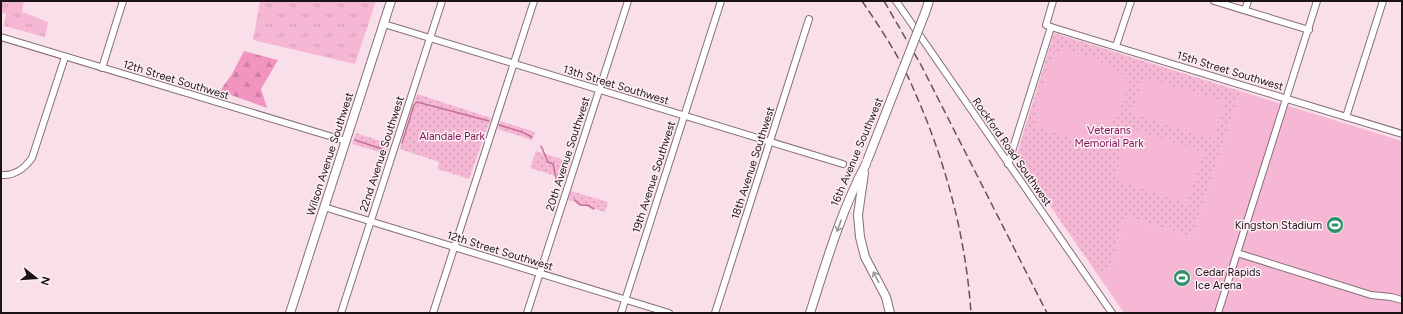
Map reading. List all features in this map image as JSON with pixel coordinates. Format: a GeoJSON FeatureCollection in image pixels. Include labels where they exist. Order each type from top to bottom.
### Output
{"type":"FeatureCollection","features":[{"type":"Feature","properties":{"kind":"main road","name":"Wilson Avenue Southwest"},"geometry":{"type":"LineString","coordinates":[[290,313],[391,1]]}},
{"type":"Feature","properties":{"kind":"main road","name":"16th Avenue Southwest"},"geometry":{"type":"LineString","coordinates":[[810,313],[854,185],[866,162],[929,1]]}},
{"type":"Feature","properties":{"kind":"main road"},"geometry":{"type":"LineString","coordinates":[[866,162],[858,215],[860,237],[865,257],[886,297],[890,313]]}},
{"type":"Feature","properties":{"kind":"street"},"geometry":{"type":"LineString","coordinates":[[102,68],[123,1]]}},
{"type":"Feature","properties":{"kind":"street","name":"22nd Avenue Southwest"},"geometry":{"type":"LineString","coordinates":[[341,313],[442,1]]}},
{"type":"Feature","properties":{"kind":"street"},"geometry":{"type":"LineString","coordinates":[[433,313],[534,1]]}},
{"type":"Feature","properties":{"kind":"street","name":"20th Avenue Southwest"},"geometry":{"type":"LineString","coordinates":[[527,313],[628,1]]}},
{"type":"Feature","properties":{"kind":"street","name":"19th Avenue Southwest"},"geometry":{"type":"LineString","coordinates":[[621,313],[721,1]]}},
{"type":"Feature","properties":{"kind":"street","name":"Rockford Road Southwest"},"geometry":{"type":"LineString","coordinates":[[896,1],[1112,313]]}},
{"type":"Feature","properties":{"kind":"street"},"geometry":{"type":"LineString","coordinates":[[1008,164],[1051,27],[1046,25],[1053,1]]}},
{"type":"Feature","properties":{"kind":"street"},"geometry":{"type":"LineString","coordinates":[[1116,46],[1131,1]]}},
{"type":"Feature","properties":{"kind":"street"},"geometry":{"type":"LineString","coordinates":[[1214,1],[1309,30]]}},
{"type":"Feature","properties":{"kind":"street"},"geometry":{"type":"LineString","coordinates":[[1245,10],[1248,1]]}},
{"type":"Feature","properties":{"kind":"street"},"geometry":{"type":"LineString","coordinates":[[1218,313],[1317,1]]}},
{"type":"Feature","properties":{"kind":"street"},"geometry":{"type":"LineString","coordinates":[[1346,117],[1383,1]]}},
{"type":"Feature","properties":{"kind":"street","name":"18th Avenue Southwest"},"geometry":{"type":"LineString","coordinates":[[716,313],[810,19]]}},
{"type":"Feature","properties":{"kind":"street","name":"13th Street Southwest"},"geometry":{"type":"LineString","coordinates":[[384,24],[843,164]]}},
{"type":"Feature","properties":{"kind":"street","name":"15th Street Southwest"},"geometry":{"type":"LineString","coordinates":[[1051,27],[1402,134]]}},
{"type":"Feature","properties":{"kind":"street","name":"12th Street Southwest"},"geometry":{"type":"LineString","coordinates":[[1,37],[346,141]]}},
{"type":"Feature","properties":{"kind":"street"},"geometry":{"type":"LineString","coordinates":[[1,175],[8,176],[17,173],[26,166],[32,158],[65,57]]}},
{"type":"Feature","properties":{"kind":"street","name":"12th Street Southwest"},"geometry":{"type":"LineString","coordinates":[[324,208],[669,313]]}},
{"type":"Feature","properties":{"kind":"street"},"geometry":{"type":"LineString","coordinates":[[1236,254],[1371,295],[1391,297],[1402,300]]}},
{"type":"Feature","properties":{"kind":"green space"},"geometry":{"type":"Polygon","coordinates":[[[1,1],[24,1],[22,12],[48,22],[45,37],[4,26],[6,14],[1,11],[1,1]]]}},
{"type":"Feature","properties":{"kind":"green space"},"geometry":{"type":"Polygon","coordinates":[[[260,1],[376,1],[355,64],[253,40],[260,1]]]}},
{"type":"Feature","properties":{"kind":"green space","name":"Veterans Memorial Park"},"geometry":{"type":"Polygon","coordinates":[[[1054,33],[1240,91],[1192,237],[1125,216],[1111,264],[1098,275],[1016,157],[1054,33]]]}},
{"type":"Feature","properties":{"kind":"green space"},"geometry":{"type":"Polygon","coordinates":[[[1065,49],[1111,65],[1130,81],[1120,109],[1110,125],[1102,133],[1092,137],[1072,137],[1037,127],[1038,96],[1054,53],[1065,49]]]}},
{"type":"Feature","properties":{"kind":"green space"},"geometry":{"type":"Polygon","coordinates":[[[244,51],[278,60],[261,89],[267,108],[220,91],[232,74],[244,51]]]}},
{"type":"Feature","properties":{"kind":"green space"},"geometry":{"type":"Polygon","coordinates":[[[1144,77],[1225,102],[1213,139],[1132,113],[1144,77]]]}},
{"type":"Feature","properties":{"kind":"green space"},"geometry":{"type":"Polygon","coordinates":[[[1240,91],[1402,141],[1402,313],[1124,313],[1098,275],[1111,264],[1125,216],[1192,237],[1240,91]]]}},
{"type":"Feature","properties":{"kind":"green space","name":"Alandale Park"},"geometry":{"type":"Polygon","coordinates":[[[417,94],[491,118],[469,179],[438,169],[439,162],[400,149],[417,94]]]}},
{"type":"Feature","properties":{"kind":"green space"},"geometry":{"type":"Polygon","coordinates":[[[500,121],[535,132],[532,140],[498,129],[500,121]]]}},
{"type":"Feature","properties":{"kind":"green space"},"geometry":{"type":"Polygon","coordinates":[[[1130,128],[1204,152],[1187,203],[1114,179],[1130,128]]]}},
{"type":"Feature","properties":{"kind":"green space"},"geometry":{"type":"Polygon","coordinates":[[[356,133],[390,144],[387,154],[352,144],[356,133]]]}},
{"type":"Feature","properties":{"kind":"green space"},"geometry":{"type":"Polygon","coordinates":[[[536,151],[571,162],[565,179],[530,168],[536,151]]]}},
{"type":"Feature","properties":{"kind":"green space"},"geometry":{"type":"Polygon","coordinates":[[[571,191],[608,202],[605,212],[568,200],[571,191]]]}},
{"type":"Feature","properties":{"kind":"waterway"},"geometry":{"type":"LineString","coordinates":[[402,143],[414,105],[417,102],[489,121]]}},
{"type":"Feature","properties":{"kind":"waterway"},"geometry":{"type":"LineString","coordinates":[[499,125],[522,132],[532,137]]}},
{"type":"Feature","properties":{"kind":"waterway"},"geometry":{"type":"LineString","coordinates":[[355,140],[385,150]]}},
{"type":"Feature","properties":{"kind":"waterway"},"geometry":{"type":"LineString","coordinates":[[541,146],[548,162],[553,164],[557,182]]}},
{"type":"Feature","properties":{"kind":"waterway"},"geometry":{"type":"LineString","coordinates":[[575,200],[580,205],[587,205],[594,209]]}},
{"type":"Feature","properties":{"kind":"railway"},"geometry":{"type":"LineString","coordinates":[[862,1],[890,44],[907,75],[930,129],[947,180],[960,232],[969,286],[971,313]]}},
{"type":"Feature","properties":{"kind":"railway"},"geometry":{"type":"LineString","coordinates":[[884,1],[921,65],[1047,313]]}},
{"type":"Feature","properties":{"kind":"place","name":"Kingston Stadium"},"geometry":{"type":"Point","coordinates":[1335,225]}},
{"type":"Feature","properties":{"kind":"place","name":"Cedar Rapids Ice Arena"},"geometry":{"type":"Point","coordinates":[1182,278]}}]}
